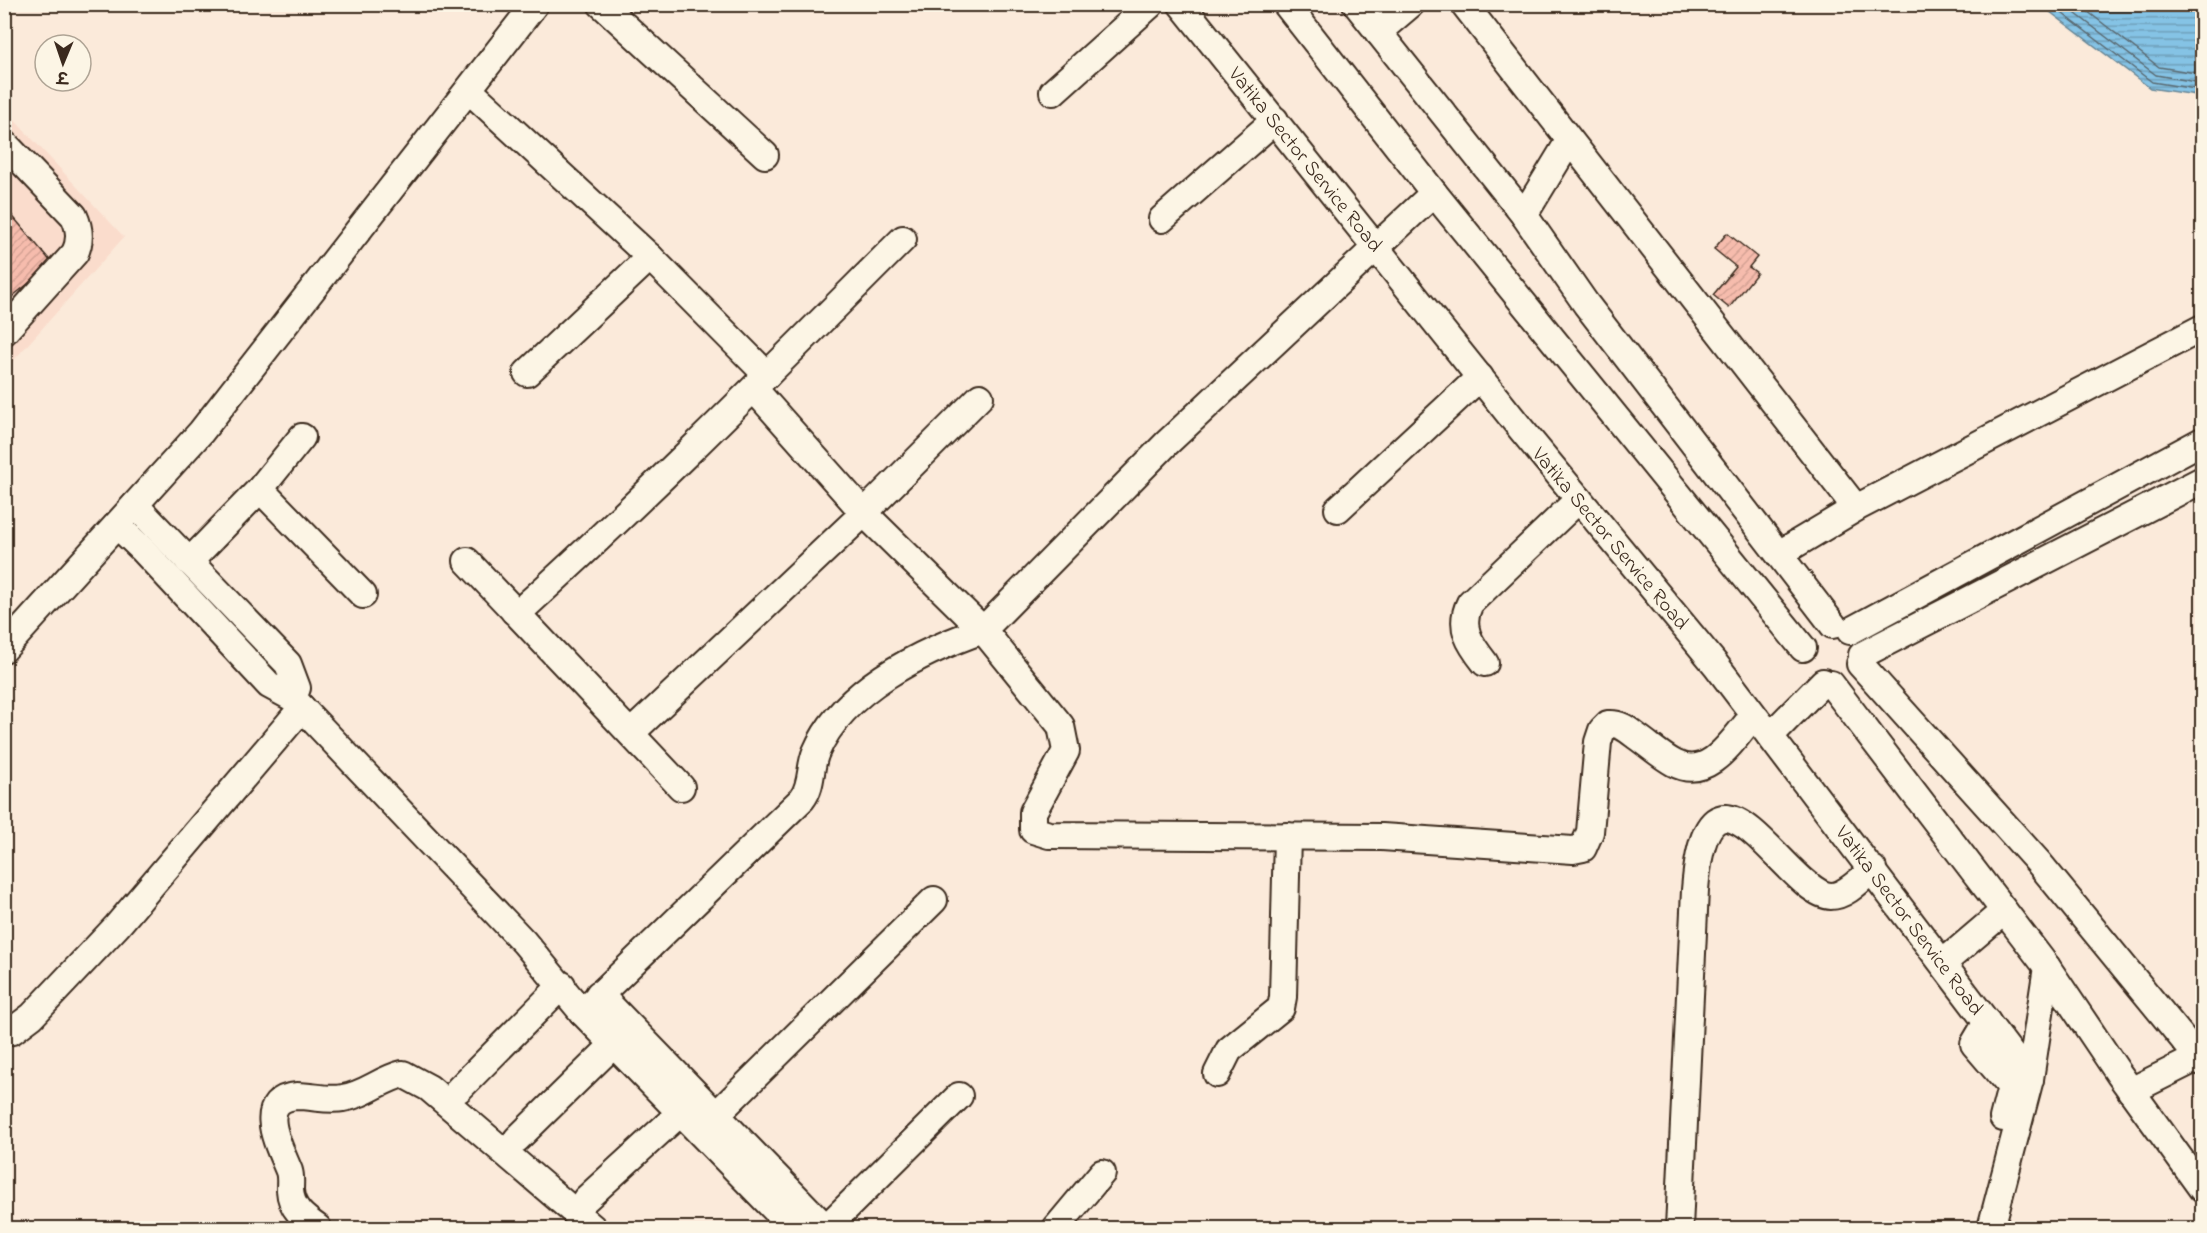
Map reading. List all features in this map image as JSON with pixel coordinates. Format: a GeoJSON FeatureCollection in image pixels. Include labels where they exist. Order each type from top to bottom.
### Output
{"type":"FeatureCollection","features":[{"type":"Feature","properties":{"kind":"street"},"geometry":{"type":"LineString","coordinates":[[4,649],[201,432],[535,4]]}},
{"type":"Feature","properties":{"kind":"street"},"geometry":{"type":"LineString","coordinates":[[601,4],[765,155]]}},
{"type":"Feature","properties":{"kind":"street"},"geometry":{"type":"LineString","coordinates":[[1053,92],[1151,4]]}},
{"type":"Feature","properties":{"kind":"street","name":"Vatika Sector Service Road"},"geometry":{"type":"LineString","coordinates":[[1181,4],[1480,377],[1716,665],[2030,1079]]}},
{"type":"Feature","properties":{"kind":"street"},"geometry":{"type":"LineString","coordinates":[[1286,4],[1434,193],[1803,648],[1804,665],[1809,673],[1827,683],[2047,967],[2131,1091],[2202,1189]]}},
{"type":"Feature","properties":{"kind":"street"},"geometry":{"type":"LineString","coordinates":[[1356,4],[1524,215],[1586,304],[1779,554],[1860,646],[1861,659],[2038,863],[2201,1059],[2131,1091]]}},
{"type":"Feature","properties":{"kind":"street"},"geometry":{"type":"LineString","coordinates":[[1378,32],[1411,4]]}},
{"type":"Feature","properties":{"kind":"street"},"geometry":{"type":"LineString","coordinates":[[1464,4],[1856,508]]}},
{"type":"Feature","properties":{"kind":"street"},"geometry":{"type":"LineString","coordinates":[[469,90],[650,257],[761,382],[864,513],[983,630],[1061,726],[1066,751],[1033,812],[1032,830],[1049,835],[1382,837],[1573,850],[1583,848],[1590,832],[1598,742],[1602,730],[1608,724],[1616,723],[1626,728],[1674,763],[1687,768],[1714,761],[1753,716]]}},
{"type":"Feature","properties":{"kind":"street"},"geometry":{"type":"LineString","coordinates":[[1162,219],[1275,120]]}},
{"type":"Feature","properties":{"kind":"street"},"geometry":{"type":"LineString","coordinates":[[1524,215],[1569,141]]}},
{"type":"Feature","properties":{"kind":"street"},"geometry":{"type":"LineString","coordinates":[[4,143],[74,216],[79,228],[79,244],[75,253],[4,333]]}},
{"type":"Feature","properties":{"kind":"street"},"geometry":{"type":"LineString","coordinates":[[582,1012],[802,800],[808,792],[816,752],[837,721],[855,702],[901,665],[946,643],[983,630],[1166,444],[1434,193]]}},
{"type":"Feature","properties":{"kind":"street"},"geometry":{"type":"LineString","coordinates":[[514,611],[519,612],[567,569],[761,382],[903,239]]}},
{"type":"Feature","properties":{"kind":"street"},"geometry":{"type":"LineString","coordinates":[[527,373],[650,257]]}},
{"type":"Feature","properties":{"kind":"street"},"geometry":{"type":"LineString","coordinates":[[1779,554],[1856,508],[2202,328]]}},
{"type":"Feature","properties":{"kind":"street"},"geometry":{"type":"LineString","coordinates":[[1338,509],[1480,377]]}},
{"type":"Feature","properties":{"kind":"street"},"geometry":{"type":"LineString","coordinates":[[631,733],[864,513],[980,397]]}},
{"type":"Feature","properties":{"kind":"street"},"geometry":{"type":"LineString","coordinates":[[189,562],[260,489],[302,437]]}},
{"type":"Feature","properties":{"kind":"street"},"geometry":{"type":"LineString","coordinates":[[1803,648],[1814,631],[1842,628],[2202,441]]}},
{"type":"Feature","properties":{"kind":"street"},"geometry":{"type":"LineString","coordinates":[[1770,736],[1827,683],[1849,679],[1861,659],[2202,480]]}},
{"type":"Feature","properties":{"kind":"street"},"geometry":{"type":"LineString","coordinates":[[260,489],[363,595]]}},
{"type":"Feature","properties":{"kind":"street"},"geometry":{"type":"LineString","coordinates":[[1485,663],[1467,636],[1465,613],[1470,603],[1579,499]]}},
{"type":"Feature","properties":{"kind":"street"},"geometry":{"type":"LineString","coordinates":[[4,1032],[12,1031],[32,1016],[117,926],[298,703],[297,688],[288,664],[135,505]]}},
{"type":"Feature","properties":{"kind":"street"},"geometry":{"type":"LineString","coordinates":[[117,525],[150,556],[269,685],[298,703],[562,985],[582,1012],[794,1228]]}},
{"type":"Feature","properties":{"kind":"street"},"geometry":{"type":"LineString","coordinates":[[467,561],[681,787]]}},
{"type":"Feature","properties":{"kind":"street"},"geometry":{"type":"LineString","coordinates":[[1679,1228],[1695,890],[1698,861],[1707,836],[1714,824],[1722,819],[1731,819],[1750,828],[1811,888],[1829,896],[1840,895],[1873,870]]}},
{"type":"Feature","properties":{"kind":"street"},"geometry":{"type":"LineString","coordinates":[[1217,1074],[1229,1050],[1281,1008],[1287,836]]}},
{"type":"Feature","properties":{"kind":"street"},"geometry":{"type":"LineString","coordinates":[[716,1115],[934,900]]}},
{"type":"Feature","properties":{"kind":"street"},"geometry":{"type":"LineString","coordinates":[[1943,963],[2004,911]]}},
{"type":"Feature","properties":{"kind":"street"},"geometry":{"type":"LineString","coordinates":[[1991,1228],[2030,1079],[2047,967]]}},
{"type":"Feature","properties":{"kind":"street"},"geometry":{"type":"LineString","coordinates":[[459,1089],[562,985]]}},
{"type":"Feature","properties":{"kind":"street"},"geometry":{"type":"LineString","coordinates":[[599,994],[826,1228],[959,1096]]}},
{"type":"Feature","properties":{"kind":"street"},"geometry":{"type":"LineString","coordinates":[[1975,1228],[2011,1087],[1974,1044],[1988,1022]]}},
{"type":"Feature","properties":{"kind":"street"},"geometry":{"type":"LineString","coordinates":[[517,1139],[614,1045]]}},
{"type":"Feature","properties":{"kind":"street"},"geometry":{"type":"LineString","coordinates":[[318,1228],[303,1218],[293,1205],[290,1174],[272,1128],[275,1109],[283,1100],[295,1096],[346,1098],[380,1081],[403,1074],[429,1088],[593,1228]]}},
{"type":"Feature","properties":{"kind":"street"},"geometry":{"type":"LineString","coordinates":[[586,1199],[680,1113]]}},
{"type":"Feature","properties":{"kind":"street"},"geometry":{"type":"LineString","coordinates":[[1056,1228],[1102,1173]]}},
{"type":"Feature","properties":{"kind":"shaded area"},"geometry":{"type":"Polygon","coordinates":[[[5,110],[124,237],[5,370],[5,110]]]}},
{"type":"Feature","properties":{"kind":"water"},"geometry":{"type":"Polygon","coordinates":[[[2041,5],[2202,5],[2202,96],[2150,88],[2041,5]]]}},
{"type":"Feature","properties":{"kind":"building"},"geometry":{"type":"Polygon","coordinates":[[[4,206],[53,264],[4,303],[4,206]]]}},
{"type":"Feature","properties":{"kind":"building"},"geometry":{"type":"Polygon","coordinates":[[[1727,233],[1757,257],[1749,267],[1757,273],[1729,308],[1713,295],[1736,267],[1714,249],[1727,233]]]}}]}
